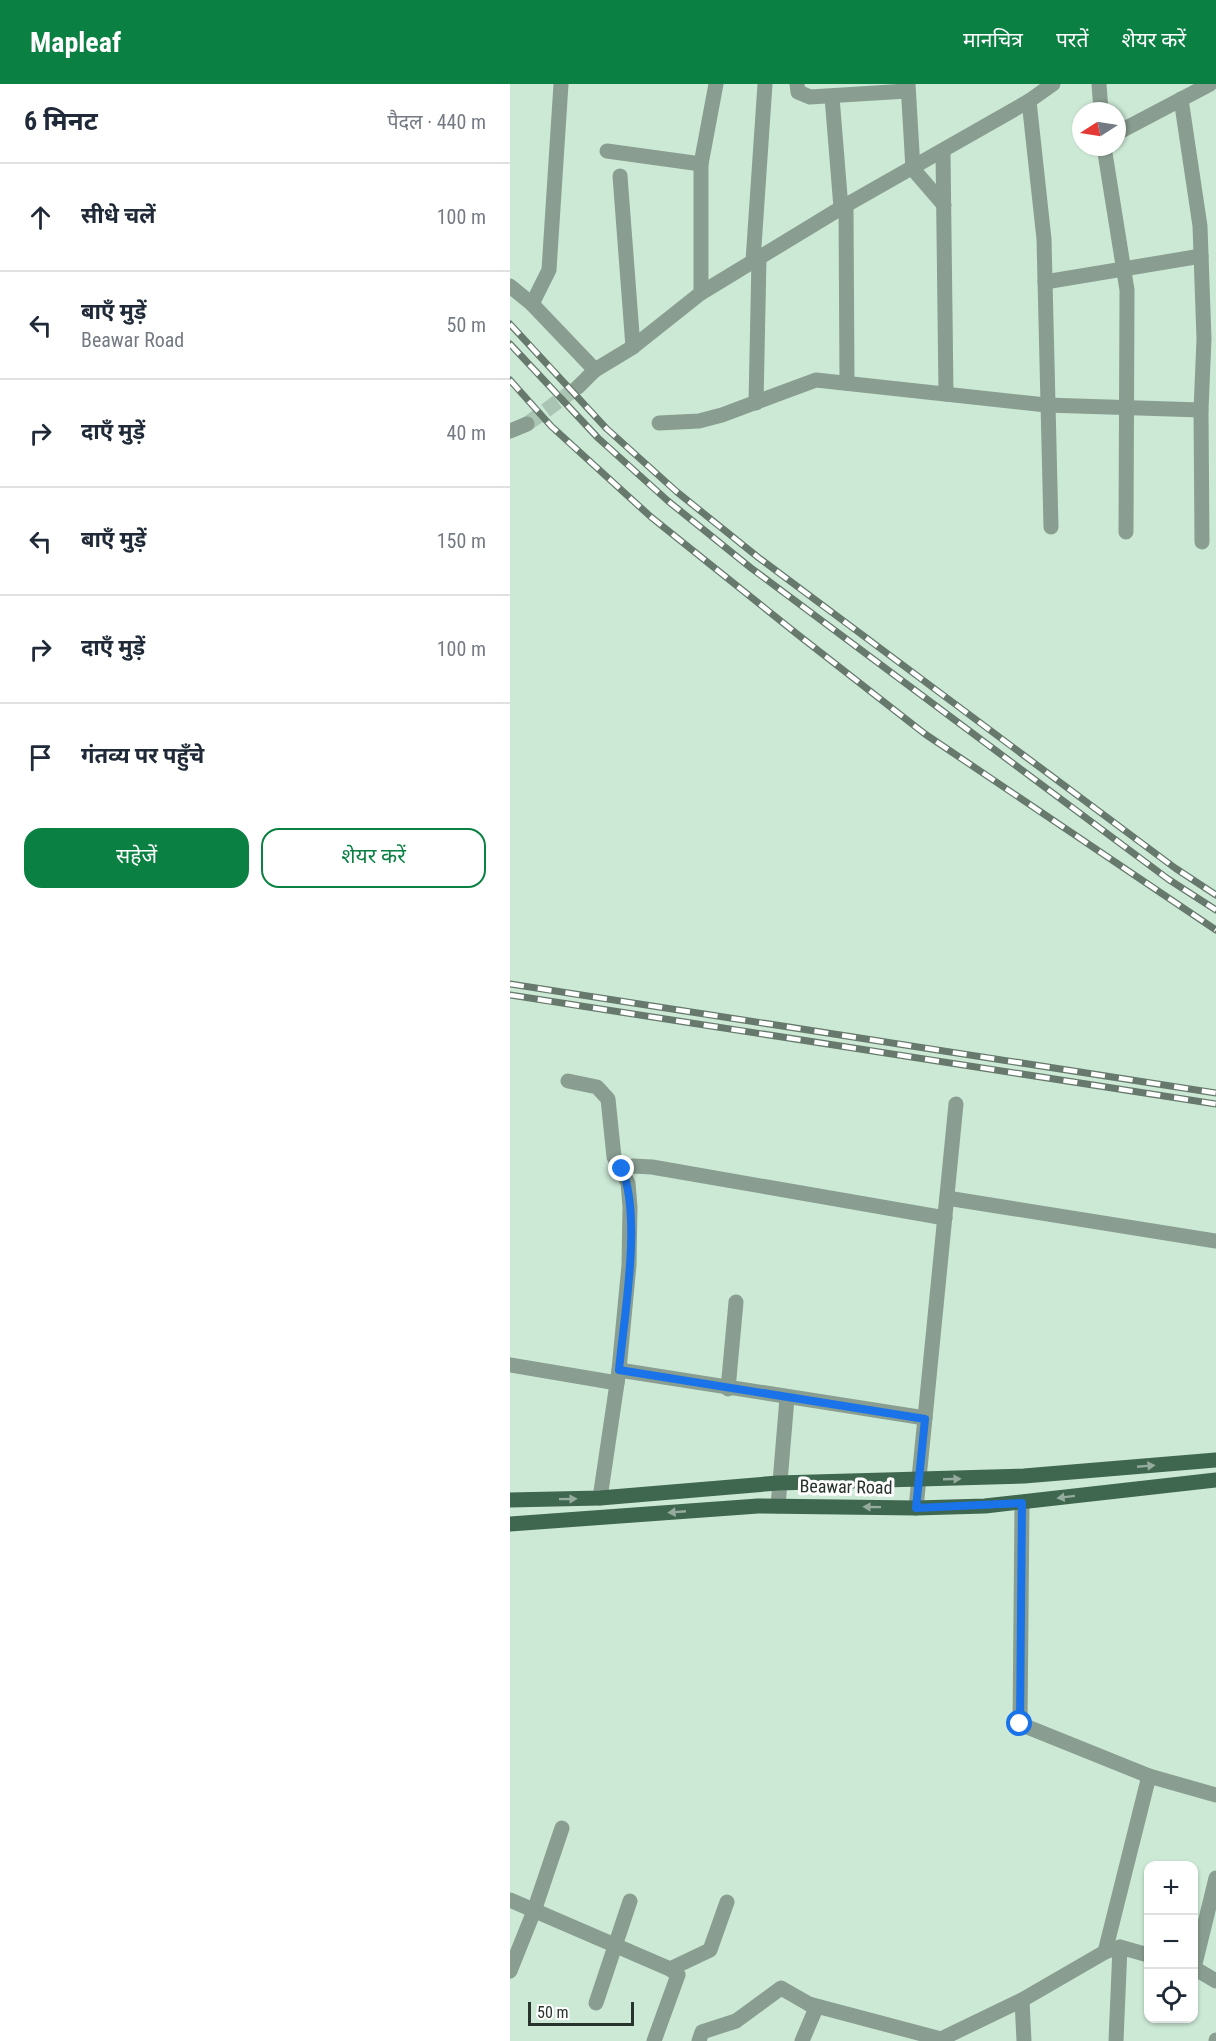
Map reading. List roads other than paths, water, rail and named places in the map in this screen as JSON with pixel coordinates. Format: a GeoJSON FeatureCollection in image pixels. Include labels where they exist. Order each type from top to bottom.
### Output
{"type":"FeatureCollection","features":[{"type":"Feature","properties":{"kind":"main road","name":"Beawar Road"},"geometry":{"type":"LineString","coordinates":[[510,1500],[600,1498],[778,1483],[1024,1476],[1216,1460]]}},
{"type":"Feature","properties":{"kind":"main road","name":"Beawar Road"},"geometry":{"type":"LineString","coordinates":[[510,1524],[778,1506],[916,1508],[1022,1503],[1216,1480]]}},
{"type":"Feature","properties":{"kind":"street"},"geometry":{"type":"LineString","coordinates":[[532,304],[549,270],[561,84]]}},
{"type":"Feature","properties":{"kind":"street"},"geometry":{"type":"LineString","coordinates":[[701,293],[701,164],[716,84]]}},
{"type":"Feature","properties":{"kind":"street"},"geometry":{"type":"LineString","coordinates":[[756,403],[756,259],[765,84]]}},
{"type":"Feature","properties":{"kind":"street"},"geometry":{"type":"LineString","coordinates":[[797,84],[798,92],[803,96],[832,97],[907,88],[913,169],[944,205]]}},
{"type":"Feature","properties":{"kind":"street"},"geometry":{"type":"LineString","coordinates":[[578,387],[595,370],[633,347],[701,293],[844,206],[943,152],[1029,101],[1053,84]]}},
{"type":"Feature","properties":{"kind":"street"},"geometry":{"type":"LineString","coordinates":[[1099,84],[1100,102]]}},
{"type":"Feature","properties":{"kind":"street"},"geometry":{"type":"LineString","coordinates":[[1126,129],[1210,84]]}},
{"type":"Feature","properties":{"kind":"street"},"geometry":{"type":"LineString","coordinates":[[832,97],[844,206],[847,383]]}},
{"type":"Feature","properties":{"kind":"street"},"geometry":{"type":"LineString","coordinates":[[1181,99],[1200,226],[1201,256],[1209,291],[1201,410],[1202,542]]}},
{"type":"Feature","properties":{"kind":"street"},"geometry":{"type":"LineString","coordinates":[[1029,101],[1044,239],[1046,405],[1051,527]]}},
{"type":"Feature","properties":{"kind":"street"},"geometry":{"type":"LineString","coordinates":[[608,151],[701,164]]}},
{"type":"Feature","properties":{"kind":"street"},"geometry":{"type":"LineString","coordinates":[[943,152],[946,394]]}},
{"type":"Feature","properties":{"kind":"street"},"geometry":{"type":"LineString","coordinates":[[1105,156],[1126,290],[1128,407],[1126,532]]}},
{"type":"Feature","properties":{"kind":"street"},"geometry":{"type":"LineString","coordinates":[[620,176],[633,347]]}},
{"type":"Feature","properties":{"kind":"street"},"geometry":{"type":"LineString","coordinates":[[1045,282],[1201,256]]}},
{"type":"Feature","properties":{"kind":"street"},"geometry":{"type":"LineString","coordinates":[[510,286],[532,304],[595,370]]}},
{"type":"Feature","properties":{"kind":"street"},"geometry":{"type":"LineString","coordinates":[[659,423],[699,421],[756,403],[816,380],[1046,405],[1201,410]]}},
{"type":"Feature","properties":{"kind":"street"},"geometry":{"type":"LineString","coordinates":[[510,431],[526,424]]}},
{"type":"Feature","properties":{"kind":"street"},"geometry":{"type":"LineString","coordinates":[[568,1081],[589,1084],[603,1091],[610,1112],[615,1157],[628,1183],[630,1207],[629,1265],[618,1377],[600,1498]]}},
{"type":"Feature","properties":{"kind":"street"},"geometry":{"type":"LineString","coordinates":[[916,1508],[956,1104]]}},
{"type":"Feature","properties":{"kind":"street"},"geometry":{"type":"LineString","coordinates":[[622,1169],[633,1166],[652,1167],[945,1218]]}},
{"type":"Feature","properties":{"kind":"street"},"geometry":{"type":"LineString","coordinates":[[947,1198],[1216,1240]]}},
{"type":"Feature","properties":{"kind":"street"},"geometry":{"type":"LineString","coordinates":[[728,1389],[736,1302]]}},
{"type":"Feature","properties":{"kind":"street"},"geometry":{"type":"LineString","coordinates":[[510,1365],[728,1389],[925,1419]]}},
{"type":"Feature","properties":{"kind":"street"},"geometry":{"type":"LineString","coordinates":[[778,1506],[778,1483],[787,1398]]}},
{"type":"Feature","properties":{"kind":"street"},"geometry":{"type":"LineString","coordinates":[[1022,1503],[1020,1724],[1149,1776],[1216,1795]]}},
{"type":"Feature","properties":{"kind":"street"},"geometry":{"type":"LineString","coordinates":[[1105,1952],[1149,1776]]}},
{"type":"Feature","properties":{"kind":"street"},"geometry":{"type":"LineString","coordinates":[[510,1971],[534,1911],[562,1828]]}},
{"type":"Feature","properties":{"kind":"street"},"geometry":{"type":"LineString","coordinates":[[1198,1952],[1216,1878]]}},
{"type":"Feature","properties":{"kind":"street"},"geometry":{"type":"LineString","coordinates":[[510,1900],[670,1969],[678,1975],[654,2041]]}},
{"type":"Feature","properties":{"kind":"street"},"geometry":{"type":"LineString","coordinates":[[596,2003],[630,1900]]}},
{"type":"Feature","properties":{"kind":"street"},"geometry":{"type":"LineString","coordinates":[[670,1969],[710,1950],[727,1902]]}},
{"type":"Feature","properties":{"kind":"street"},"geometry":{"type":"LineString","coordinates":[[1116,2041],[1120,1947]]}},
{"type":"Feature","properties":{"kind":"street"},"geometry":{"type":"LineString","coordinates":[[809,2004],[941,2040],[1022,2000],[1105,1952],[1120,1947],[1144,1954]]}},
{"type":"Feature","properties":{"kind":"street"},"geometry":{"type":"LineString","coordinates":[[1196,1969],[1216,1981]]}},
{"type":"Feature","properties":{"kind":"street"},"geometry":{"type":"LineString","coordinates":[[699,2041],[702,2032],[736,2021],[781,1988],[816,2008],[802,2041]]}},
{"type":"Feature","properties":{"kind":"street"},"geometry":{"type":"LineString","coordinates":[[1022,2000],[1024,2041]]}},
{"type":"Feature","properties":{"kind":"tunnel"},"geometry":{"type":"LineString","coordinates":[[527,424],[578,387]]}},
{"type":"Feature","properties":{"kind":"railway"},"geometry":{"type":"LineString","coordinates":[[510,324],[607,429],[677,492],[759,558],[1175,868],[1216,895]]}},
{"type":"Feature","properties":{"kind":"railway"},"geometry":{"type":"LineString","coordinates":[[510,344],[598,438],[668,501],[751,568],[1168,879],[1216,910]]}},
{"type":"Feature","properties":{"kind":"railway"},"geometry":{"type":"LineString","coordinates":[[510,380],[551,426],[651,517],[925,734],[1216,930]]}},
{"type":"Feature","properties":{"kind":"railway"},"geometry":{"type":"LineString","coordinates":[[510,984],[1216,1093]]}},
{"type":"Feature","properties":{"kind":"railway"},"geometry":{"type":"LineString","coordinates":[[510,995],[1216,1104]]}}]}
